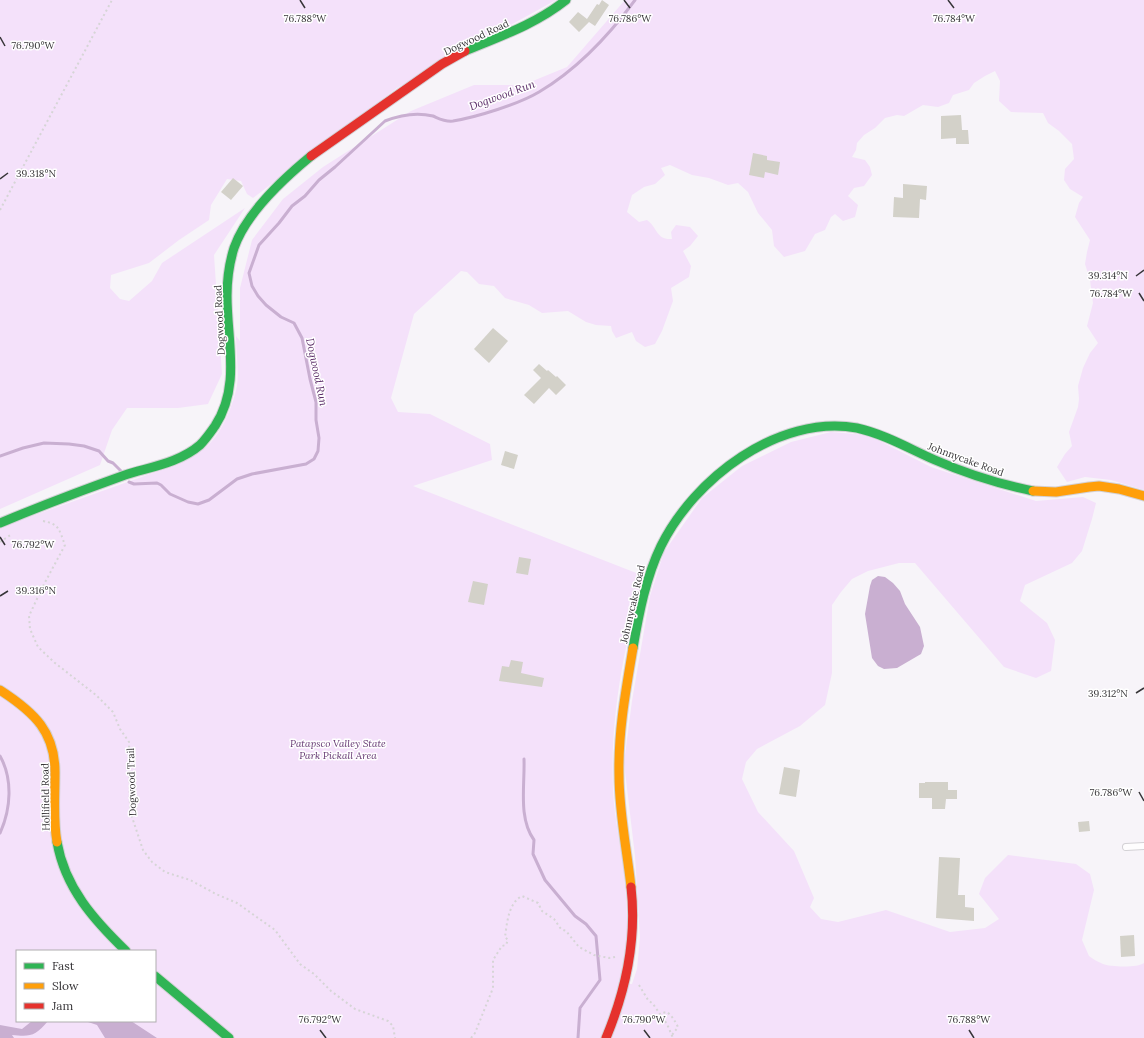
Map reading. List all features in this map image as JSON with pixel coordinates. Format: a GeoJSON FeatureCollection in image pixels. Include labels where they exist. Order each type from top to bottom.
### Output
{"type":"FeatureCollection","features":[{"type":"Feature","properties":{"kind":"street","name":"Dogwood Road"},"geometry":{"type":"LineString","coordinates":[[0,523],[115,479],[177,458],[196,448],[208,437],[218,423],[225,406],[231,383],[232,360],[227,296],[228,272],[234,249],[243,229],[256,211],[282,180],[307,158],[442,64],[462,53],[540,19],[566,0]]}},
{"type":"Feature","properties":{"kind":"street","name":"Johnnycake Road"},"geometry":{"type":"LineString","coordinates":[[606,1038],[614,1021],[628,971],[634,919],[620,792],[619,760],[622,726],[634,641],[644,593],[654,561],[664,539],[676,519],[689,502],[705,486],[751,451],[787,435],[808,429],[846,427],[876,433],[947,466],[1016,487],[1046,493],[1062,492],[1093,486],[1108,487],[1144,496]]}},
{"type":"Feature","properties":{"kind":"street","name":"Hollifield Road"},"geometry":{"type":"LineString","coordinates":[[0,690],[31,713],[42,725],[49,736],[56,763],[54,820],[61,859],[66,875],[76,896],[90,914],[106,933],[125,950]]}},
{"type":"Feature","properties":{"kind":"street"},"geometry":{"type":"LineString","coordinates":[[156,977],[229,1038]]}},
{"type":"Feature","properties":{"kind":"lane"},"geometry":{"type":"LineString","coordinates":[[1126,847],[1144,846]]}},
{"type":"Feature","properties":{"kind":"path"},"geometry":{"type":"LineString","coordinates":[[0,210],[112,0]]}},
{"type":"Feature","properties":{"kind":"path","name":"Dogwood Trail"},"geometry":{"type":"LineString","coordinates":[[40,520],[53,523],[60,531],[65,545],[29,616],[30,629],[38,647],[55,663],[96,695],[113,712],[120,729],[129,742],[130,811],[143,850],[152,862],[165,872],[190,880],[237,903],[275,930],[300,964],[314,974],[331,992],[355,1009],[388,1021],[393,1026],[395,1038]]}},
{"type":"Feature","properties":{"kind":"path"},"geometry":{"type":"LineString","coordinates":[[0,542],[13,533]]}},
{"type":"Feature","properties":{"kind":"path"},"geometry":{"type":"LineString","coordinates":[[471,1038],[475,1033],[493,988],[493,960],[502,946],[506,945],[508,940],[505,937],[509,914],[516,899],[522,896],[538,903],[542,911],[554,919],[561,929],[566,931],[579,947],[594,955],[609,958],[622,957],[634,982],[653,1004],[672,1037],[678,1027],[676,1023],[666,1012],[662,1013],[660,1016]]}},
{"type":"Feature","properties":{"kind":"green space"},"geometry":{"type":"Polygon","coordinates":[[[0,0],[556,0],[397,88],[253,198],[247,194],[241,181],[227,179],[211,205],[209,220],[179,240],[149,263],[111,275],[110,288],[120,299],[129,301],[152,281],[162,263],[245,208],[214,255],[222,374],[208,404],[178,408],[127,408],[112,430],[100,465],[0,509],[0,0]]]}},
{"type":"Feature","properties":{"kind":"green space","name":"Patapsco Valley State Park Pickall Area"},"geometry":{"type":"Polygon","coordinates":[[[625,0],[1144,0],[1144,490],[1111,480],[1085,477],[1067,482],[1057,467],[1072,446],[1069,432],[1078,407],[1078,386],[1083,368],[1090,353],[1098,343],[1087,326],[1093,303],[1090,280],[1085,264],[1090,240],[1075,217],[1079,203],[1083,197],[1070,189],[1064,180],[1065,169],[1074,159],[1072,144],[1059,131],[1048,123],[1043,113],[1011,112],[999,101],[1000,81],[995,71],[974,83],[969,90],[953,95],[949,103],[938,107],[923,105],[904,116],[897,115],[885,118],[875,128],[864,135],[857,143],[856,150],[852,157],[865,160],[870,167],[872,175],[864,186],[854,188],[848,196],[858,205],[855,217],[843,221],[835,214],[831,217],[825,230],[815,234],[805,251],[784,257],[774,246],[772,230],[758,213],[748,192],[738,183],[728,185],[709,178],[692,175],[670,165],[661,168],[665,175],[655,184],[644,187],[632,195],[627,212],[639,222],[647,220],[663,238],[672,239],[671,232],[676,225],[690,227],[698,236],[690,246],[683,251],[691,266],[689,277],[671,288],[673,301],[662,331],[655,344],[645,347],[636,341],[632,332],[616,338],[611,326],[596,325],[586,322],[568,311],[542,313],[529,305],[505,298],[494,286],[479,284],[467,272],[461,271],[414,314],[391,398],[398,412],[430,414],[490,444],[492,460],[413,486],[644,576],[630,628],[620,681],[614,735],[613,788],[624,873],[627,918],[626,952],[620,984],[632,984],[637,969],[640,937],[635,856],[624,763],[632,701],[650,596],[664,552],[702,498],[742,466],[791,442],[831,432],[868,435],[931,467],[1036,501],[1083,497],[1096,503],[1082,551],[1072,563],[1025,585],[1020,601],[1047,623],[1055,640],[1051,671],[1036,678],[1004,667],[915,563],[899,563],[868,571],[852,579],[832,605],[832,673],[825,705],[800,726],[757,749],[746,762],[742,779],[758,812],[794,851],[814,898],[810,907],[821,919],[838,922],[886,910],[950,932],[985,928],[999,919],[979,894],[985,878],[1008,855],[1076,864],[1090,874],[1094,890],[1082,940],[1089,956],[1101,963],[1112,966],[1136,966],[1144,963],[1144,1038],[0,1038],[0,528],[178,464],[200,452],[211,442],[220,430],[227,416],[237,386],[238,368],[236,336],[240,341],[240,288],[252,240],[283,199],[323,167],[411,111],[474,85],[523,85],[567,67],[625,0]]]}},
{"type":"Feature","properties":{"kind":"shaded area"},"geometry":{"type":"Polygon","coordinates":[[[878,576],[885,577],[900,591],[905,604],[920,627],[924,646],[921,654],[897,668],[884,669],[878,666],[872,658],[865,614],[872,580],[878,576]]]}},
{"type":"Feature","properties":{"kind":"shaded area"},"geometry":{"type":"Polygon","coordinates":[[[31,1022],[47,1022],[36,1033],[24,1036],[12,1035],[14,1038],[0,1038],[0,1025],[22,1029],[31,1022]]]}},
{"type":"Feature","properties":{"kind":"shaded area"},"geometry":{"type":"Polygon","coordinates":[[[88,1022],[133,1022],[157,1038],[105,1038],[97,1025],[88,1022]]]}},
{"type":"Feature","properties":{"kind":"building"},"geometry":{"type":"Polygon","coordinates":[[[602,0],[609,5],[595,26],[589,22],[579,32],[569,22],[578,12],[587,19],[597,4],[599,5],[602,0]]]}},
{"type":"Feature","properties":{"kind":"building"},"geometry":{"type":"Polygon","coordinates":[[[961,115],[962,130],[968,130],[969,144],[956,144],[956,138],[941,139],[941,116],[961,115]]]}},
{"type":"Feature","properties":{"kind":"building"},"geometry":{"type":"Polygon","coordinates":[[[753,153],[767,156],[767,160],[780,162],[778,175],[765,172],[764,178],[749,175],[753,153]]]}},
{"type":"Feature","properties":{"kind":"building"},"geometry":{"type":"Polygon","coordinates":[[[233,178],[243,186],[231,200],[221,192],[233,178]]]}},
{"type":"Feature","properties":{"kind":"building"},"geometry":{"type":"Polygon","coordinates":[[[903,184],[927,186],[926,200],[920,199],[919,218],[893,217],[894,197],[903,198],[903,184]]]}},
{"type":"Feature","properties":{"kind":"building"},"geometry":{"type":"Polygon","coordinates":[[[493,328],[508,341],[489,363],[474,349],[493,328]]]}},
{"type":"Feature","properties":{"kind":"building"},"geometry":{"type":"Polygon","coordinates":[[[539,364],[556,377],[557,376],[566,385],[556,395],[549,388],[534,404],[524,395],[541,378],[533,370],[539,364]]]}},
{"type":"Feature","properties":{"kind":"building"},"geometry":{"type":"Polygon","coordinates":[[[505,451],[518,455],[514,469],[501,465],[505,451]]]}},
{"type":"Feature","properties":{"kind":"building"},"geometry":{"type":"Polygon","coordinates":[[[519,557],[531,559],[528,575],[516,573],[519,557]]]}},
{"type":"Feature","properties":{"kind":"building"},"geometry":{"type":"Polygon","coordinates":[[[473,581],[488,584],[484,605],[468,602],[473,581]]]}},
{"type":"Feature","properties":{"kind":"building"},"geometry":{"type":"Polygon","coordinates":[[[511,660],[523,662],[521,673],[544,678],[542,687],[499,681],[502,666],[509,667],[511,660]]]}},
{"type":"Feature","properties":{"kind":"building"},"geometry":{"type":"Polygon","coordinates":[[[784,767],[800,770],[796,797],[779,794],[784,767]]]}},
{"type":"Feature","properties":{"kind":"building"},"geometry":{"type":"Polygon","coordinates":[[[948,782],[948,790],[957,790],[957,799],[946,799],[945,809],[932,809],[932,798],[919,798],[919,783],[948,782]]]}},
{"type":"Feature","properties":{"kind":"building"},"geometry":{"type":"Polygon","coordinates":[[[1089,821],[1090,831],[1079,832],[1078,822],[1089,821]]]}},
{"type":"Feature","properties":{"kind":"building"},"geometry":{"type":"Polygon","coordinates":[[[939,857],[960,858],[958,895],[965,895],[965,907],[974,908],[974,921],[936,918],[939,857]]]}},
{"type":"Feature","properties":{"kind":"building"},"geometry":{"type":"Polygon","coordinates":[[[1134,935],[1135,956],[1121,957],[1120,936],[1134,935]]]}},
{"type":"Feature","properties":{"kind":"waterway","name":"Dogwood Run"},"geometry":{"type":"LineString","coordinates":[[129,482],[134,484],[157,483],[170,494],[188,502],[198,504],[209,500],[237,479],[252,474],[306,464],[314,459],[318,451],[319,438],[316,420],[316,402],[302,338],[294,323],[281,317],[266,305],[252,286],[249,273],[259,245],[292,206],[305,196],[319,180],[385,121],[415,114],[433,116],[445,121],[453,121],[498,110],[531,97],[566,73],[592,50],[615,26],[635,0]]}},
{"type":"Feature","properties":{"kind":"waterway","name":"Dogwood Run"},"geometry":{"type":"LineString","coordinates":[[0,456],[44,443],[69,444],[84,446],[99,451],[108,461],[113,463],[121,471]]}},
{"type":"Feature","properties":{"kind":"waterway"},"geometry":{"type":"LineString","coordinates":[[0,756],[9,784],[8,804],[4,824],[0,833]]}},
{"type":"Feature","properties":{"kind":"waterway"},"geometry":{"type":"LineString","coordinates":[[524,759],[524,812],[529,831],[534,840],[533,854],[545,880],[575,916],[586,924],[596,936],[600,980],[580,1008],[578,1038]]}},
{"type":"Feature","properties":{"kind":"traffic: fast"},"geometry":{"type":"LineString","coordinates":[[465,51],[530,23],[566,0]]}},
{"type":"Feature","properties":{"kind":"traffic: fast"},"geometry":{"type":"LineString","coordinates":[[0,523],[46,504],[125,475],[174,460],[200,445],[215,426],[223,411],[228,395],[231,363],[227,290],[234,248],[247,222],[266,198],[277,186],[311,156]]}},
{"type":"Feature","properties":{"kind":"traffic: fast"},"geometry":{"type":"LineString","coordinates":[[633,648],[651,570],[661,546],[676,521],[694,497],[717,476],[742,457],[769,442],[798,431],[827,426],[857,428],[887,438],[935,460],[971,474],[995,482],[1033,491]]}},
{"type":"Feature","properties":{"kind":"traffic: fast"},"geometry":{"type":"LineString","coordinates":[[57,842],[61,859],[67,874],[82,902],[92,915],[125,950]]}},
{"type":"Feature","properties":{"kind":"traffic: fast"},"geometry":{"type":"LineString","coordinates":[[156,977],[229,1038]]}},
{"type":"Feature","properties":{"kind":"traffic: slow"},"geometry":{"type":"LineString","coordinates":[[1033,491],[1056,492],[1099,486],[1119,489],[1144,496]]}},
{"type":"Feature","properties":{"kind":"traffic: slow"},"geometry":{"type":"LineString","coordinates":[[631,887],[620,803],[619,759],[623,711],[633,648]]}},
{"type":"Feature","properties":{"kind":"traffic: slow"},"geometry":{"type":"LineString","coordinates":[[0,690],[33,715],[47,735],[52,747],[55,775],[55,817],[57,842]]}},
{"type":"Feature","properties":{"kind":"traffic: jam"},"geometry":{"type":"LineString","coordinates":[[311,156],[442,64],[465,51]]}},
{"type":"Feature","properties":{"kind":"traffic: jam"},"geometry":{"type":"LineString","coordinates":[[606,1038],[619,1001],[628,964],[632,926],[631,887]]}}]}
